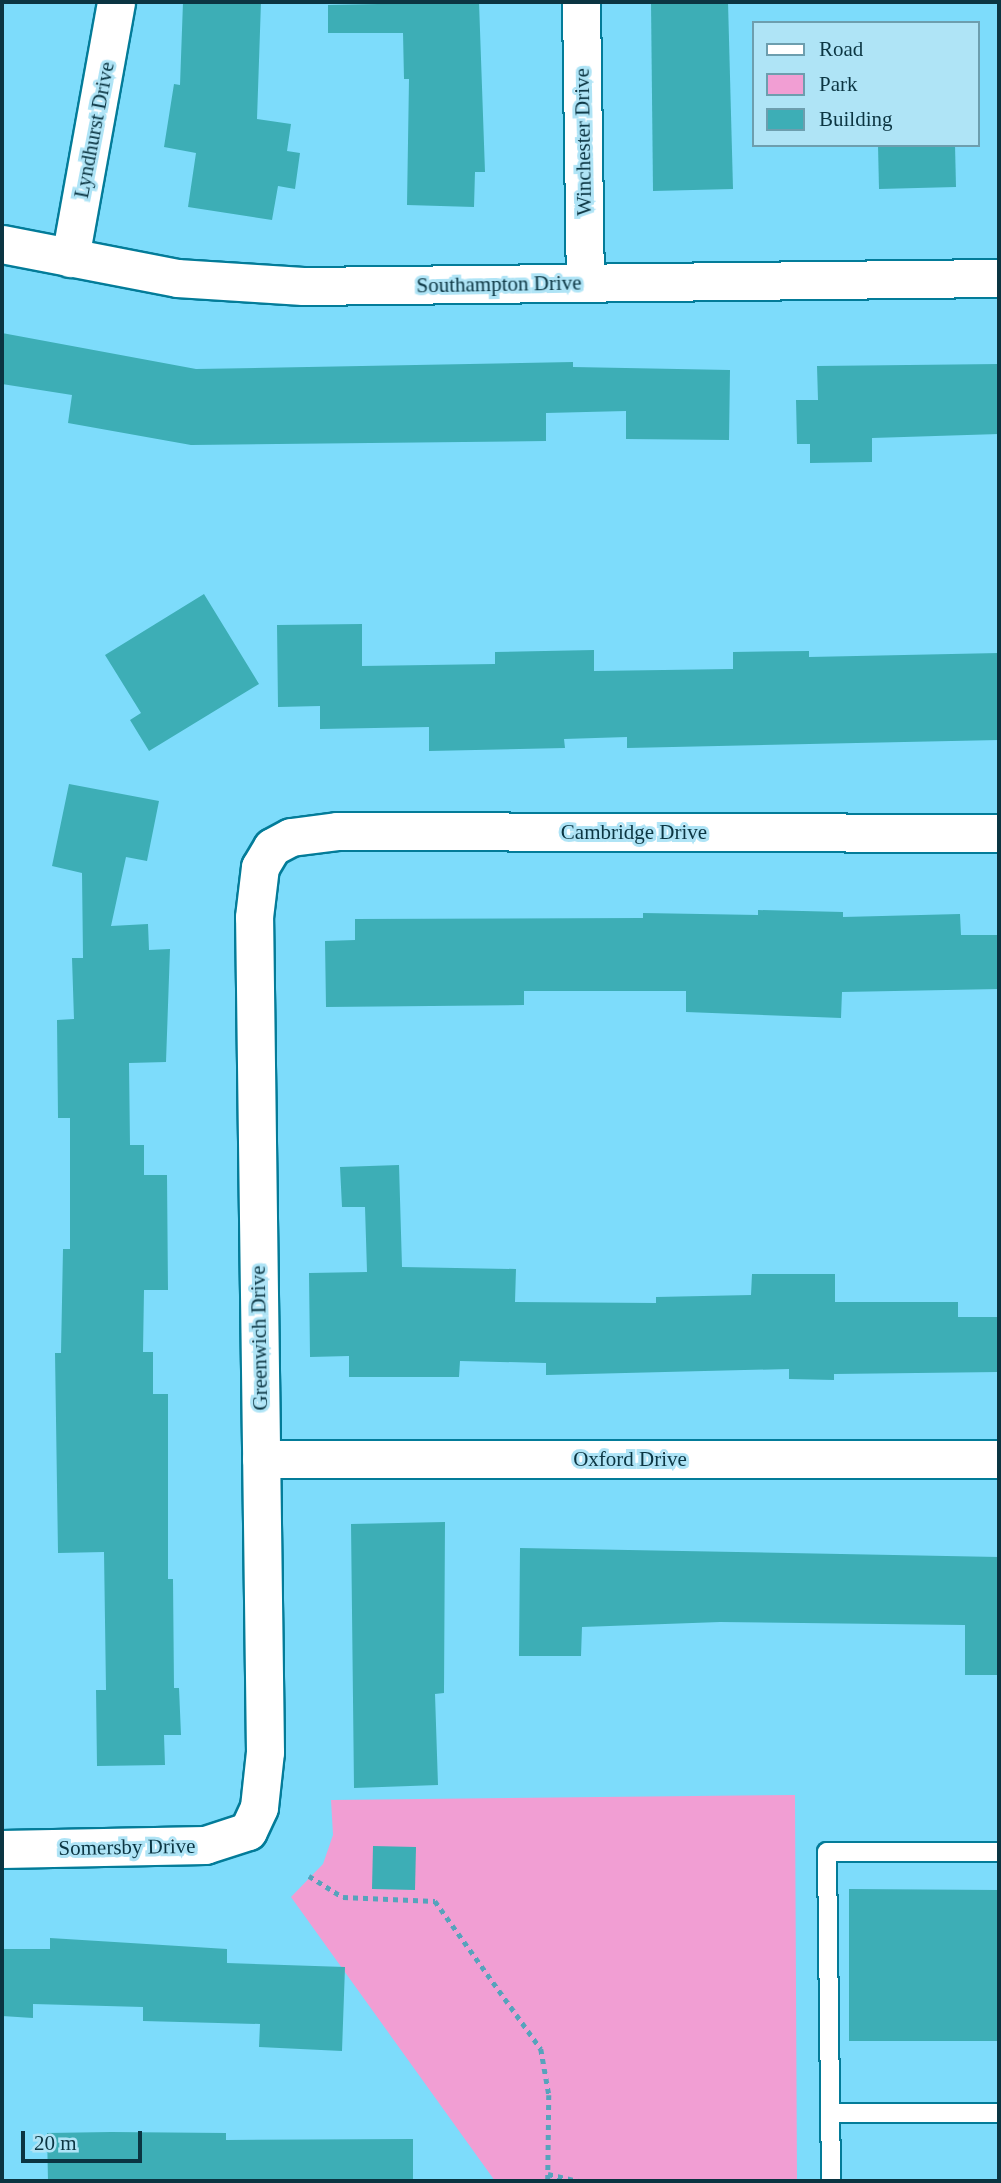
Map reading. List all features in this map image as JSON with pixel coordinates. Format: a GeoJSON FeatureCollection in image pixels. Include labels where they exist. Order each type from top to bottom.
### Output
{"type":"FeatureCollection","features":[{"type":"Feature","properties":{"kind":"street","name":"Lyndhurst Drive"},"geometry":{"type":"LineString","coordinates":[[70,258],[116,2]]}},
{"type":"Feature","properties":{"kind":"street","name":"Winchester Drive"},"geometry":{"type":"LineString","coordinates":[[581,2],[584,283]]}},
{"type":"Feature","properties":{"kind":"street","name":"Southampton Drive"},"geometry":{"type":"LineString","coordinates":[[2,244],[70,258],[240,284],[999,278]]}},
{"type":"Feature","properties":{"kind":"street","name":"Cambridge Drive"},"geometry":{"type":"LineString","coordinates":[[272,847],[291,837],[337,831],[999,833]]}},
{"type":"Feature","properties":{"kind":"street","name":"Greenwich Drive"},"geometry":{"type":"LineString","coordinates":[[248,1830],[260,1807],[265,1752],[254,917],[260,867],[272,847]]}},
{"type":"Feature","properties":{"kind":"street","name":"Oxford Drive"},"geometry":{"type":"LineString","coordinates":[[261,1459],[999,1459]]}},
{"type":"Feature","properties":{"kind":"street","name":"Somersby Drive"},"geometry":{"type":"LineString","coordinates":[[2,1849],[181,1848],[229,1841],[248,1830]]}},
{"type":"Feature","properties":{"kind":"lane"},"geometry":{"type":"LineString","coordinates":[[831,2181],[827,1852],[999,1852]]}},
{"type":"Feature","properties":{"kind":"lane"},"geometry":{"type":"LineString","coordinates":[[832,2113],[999,2113]]}},
{"type":"Feature","properties":{"kind":"path"},"geometry":{"type":"LineString","coordinates":[[309,1876],[343,1897],[435,1901],[541,2049],[549,2095],[548,2181]]}},
{"type":"Feature","properties":{"kind":"path"},"geometry":{"type":"LineString","coordinates":[[548,2174],[578,2181]]}},
{"type":"Feature","properties":{"kind":"green space"},"geometry":{"type":"Polygon","coordinates":[[[795,1795],[797,2181],[495,2181],[291,1897],[323,1864],[333,1835],[331,1800],[795,1795]]]}},
{"type":"Feature","properties":{"kind":"building"},"geometry":{"type":"Polygon","coordinates":[[[183,2],[261,2],[257,119],[291,124],[287,151],[300,153],[295,189],[278,186],[272,220],[188,207],[196,153],[164,147],[174,84],[180,85],[183,2]]]}},
{"type":"Feature","properties":{"kind":"building"},"geometry":{"type":"Polygon","coordinates":[[[479,2],[485,172],[475,172],[474,207],[407,205],[409,79],[404,79],[403,33],[328,33],[328,5],[479,2]]]}},
{"type":"Feature","properties":{"kind":"building"},"geometry":{"type":"Polygon","coordinates":[[[651,2],[728,2],[733,189],[653,191],[651,2]]]}},
{"type":"Feature","properties":{"kind":"building"},"geometry":{"type":"Polygon","coordinates":[[[878,147],[955,147],[956,187],[879,189],[878,147]]]}},
{"type":"Feature","properties":{"kind":"building"},"geometry":{"type":"Polygon","coordinates":[[[2,333],[196,369],[573,362],[573,367],[730,370],[729,440],[626,439],[626,411],[546,413],[546,441],[191,445],[68,423],[72,395],[2,384],[2,333]]]}},
{"type":"Feature","properties":{"kind":"building"},"geometry":{"type":"Polygon","coordinates":[[[999,364],[999,434],[872,438],[872,462],[810,463],[810,444],[797,444],[796,400],[818,400],[817,366],[999,364]]]}},
{"type":"Feature","properties":{"kind":"building"},"geometry":{"type":"Polygon","coordinates":[[[204,594],[259,684],[149,751],[130,720],[141,713],[105,655],[204,594]]]}},
{"type":"Feature","properties":{"kind":"building"},"geometry":{"type":"Polygon","coordinates":[[[362,624],[362,666],[495,664],[495,652],[594,650],[594,671],[733,669],[733,652],[809,651],[809,657],[999,653],[999,740],[627,748],[627,737],[564,739],[565,748],[429,751],[429,727],[320,729],[320,706],[278,707],[277,625],[362,624]]]}},
{"type":"Feature","properties":{"kind":"building"},"geometry":{"type":"Polygon","coordinates":[[[69,784],[159,801],[147,861],[126,857],[111,926],[148,924],[149,950],[170,949],[166,1062],[129,1063],[130,1145],[144,1145],[144,1175],[167,1175],[168,1290],[144,1290],[143,1352],[153,1352],[153,1394],[168,1394],[168,1579],[173,1579],[174,1688],[179,1688],[181,1735],[164,1735],[165,1765],[97,1766],[96,1690],[106,1690],[104,1552],[58,1553],[55,1353],[61,1353],[63,1249],[70,1249],[70,1118],[58,1118],[57,1020],[74,1019],[72,958],[83,958],[82,873],[52,866],[69,784]]]}},
{"type":"Feature","properties":{"kind":"building"},"geometry":{"type":"Polygon","coordinates":[[[758,910],[843,912],[843,917],[960,914],[961,935],[999,935],[999,989],[842,992],[841,1018],[686,1012],[686,991],[524,991],[524,1005],[326,1007],[325,941],[355,940],[355,919],[643,918],[643,913],[758,915],[758,910]]]}},
{"type":"Feature","properties":{"kind":"building"},"geometry":{"type":"Polygon","coordinates":[[[399,1165],[402,1267],[516,1269],[515,1302],[656,1303],[656,1297],[751,1295],[752,1274],[835,1274],[835,1302],[958,1302],[958,1317],[999,1317],[999,1372],[834,1374],[834,1380],[789,1379],[789,1369],[546,1375],[546,1363],[460,1361],[459,1377],[349,1377],[349,1356],[310,1357],[309,1273],[367,1272],[365,1207],[342,1207],[340,1167],[399,1165]]]}},
{"type":"Feature","properties":{"kind":"building"},"geometry":{"type":"Polygon","coordinates":[[[445,1522],[444,1693],[435,1694],[438,1785],[354,1788],[351,1524],[445,1522]]]}},
{"type":"Feature","properties":{"kind":"building"},"geometry":{"type":"Polygon","coordinates":[[[520,1548],[999,1557],[999,1675],[965,1675],[965,1625],[720,1622],[582,1627],[581,1656],[519,1656],[520,1548]]]}},
{"type":"Feature","properties":{"kind":"building"},"geometry":{"type":"Polygon","coordinates":[[[373,1846],[416,1847],[415,1890],[372,1889],[373,1846]]]}},
{"type":"Feature","properties":{"kind":"building"},"geometry":{"type":"Polygon","coordinates":[[[849,1889],[999,1890],[999,2041],[849,2041],[849,1889]]]}},
{"type":"Feature","properties":{"kind":"building"},"geometry":{"type":"Polygon","coordinates":[[[50,1938],[227,1949],[227,1963],[345,1967],[342,2051],[259,2047],[260,2024],[143,2021],[143,2007],[33,2004],[33,2018],[2,2016],[2,1949],[50,1949],[50,1938]]]}},
{"type":"Feature","properties":{"kind":"building"},"geometry":{"type":"Polygon","coordinates":[[[47,2133],[226,2133],[226,2140],[413,2139],[413,2181],[48,2181],[47,2133]]]}}]}
